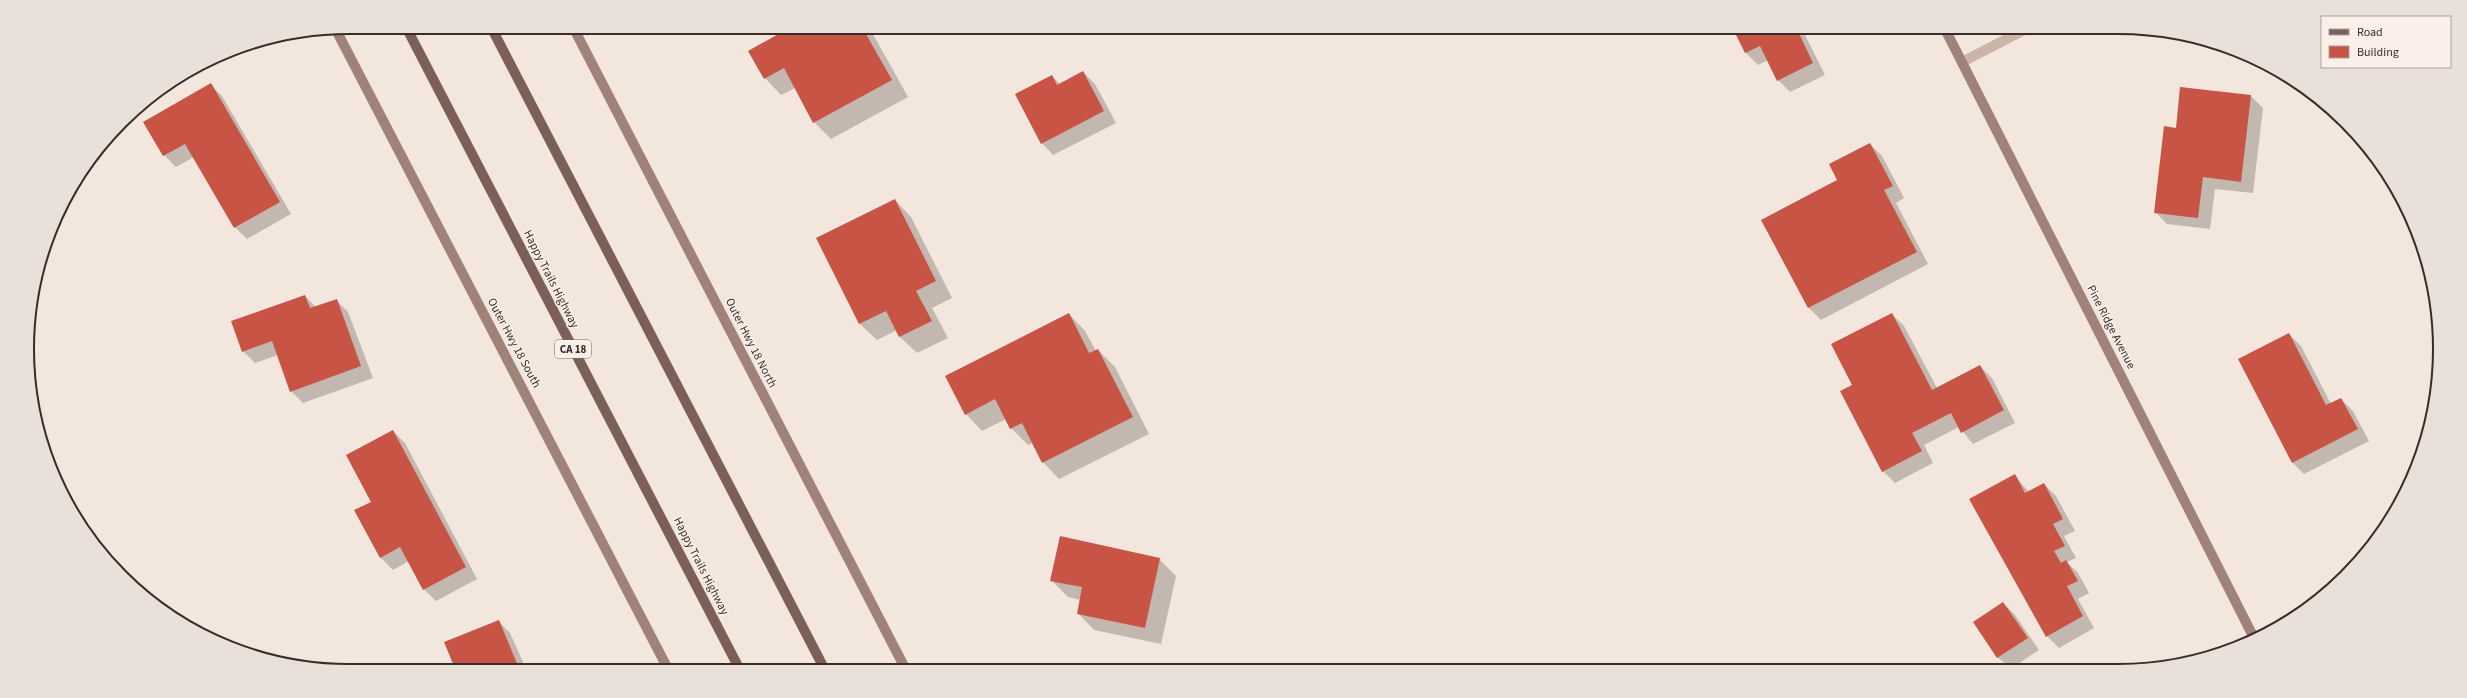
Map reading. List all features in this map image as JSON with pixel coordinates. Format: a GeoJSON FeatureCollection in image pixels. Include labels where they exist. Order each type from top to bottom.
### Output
{"type":"FeatureCollection","features":[{"type":"Feature","properties":{"kind":"main road","name":"Happy Trails Highway"},"geometry":{"type":"LineString","coordinates":[[410,34],[737,664]]}},
{"type":"Feature","properties":{"kind":"main road"},"geometry":{"type":"LineString","coordinates":[[496,34],[822,664]]}},
{"type":"Feature","properties":{"kind":"street","name":"Outer Hwy 18 North"},"geometry":{"type":"LineString","coordinates":[[577,34],[903,664]]}},
{"type":"Feature","properties":{"kind":"street","name":"Pine Ridge Avenue"},"geometry":{"type":"LineString","coordinates":[[1948,34],[2252,634]]}},
{"type":"Feature","properties":{"kind":"street"},"geometry":{"type":"LineString","coordinates":[[1962,62],[2016,34]]}},
{"type":"Feature","properties":{"kind":"street","name":"Outer Hwy 18 South"},"geometry":{"type":"LineString","coordinates":[[338,35],[666,664]]}},
{"type":"Feature","properties":{"kind":"building"},"geometry":{"type":"Polygon","coordinates":[[[778,34],[866,34],[892,80],[813,123],[784,68],[764,79],[748,51],[778,34]]]}},
{"type":"Feature","properties":{"kind":"building"},"geometry":{"type":"Polygon","coordinates":[[[1736,34],[1799,34],[1813,63],[1777,81],[1760,46],[1745,53],[1736,34]]]}},
{"type":"Feature","properties":{"kind":"building"},"geometry":{"type":"Polygon","coordinates":[[[1083,71],[1104,111],[1041,144],[1015,94],[1052,75],[1057,85],[1083,71]]]}},
{"type":"Feature","properties":{"kind":"building"},"geometry":{"type":"Polygon","coordinates":[[[211,83],[280,202],[234,228],[185,144],[163,156],[143,122],[211,83]]]}},
{"type":"Feature","properties":{"kind":"building"},"geometry":{"type":"Polygon","coordinates":[[[2180,87],[2251,95],[2241,182],[2203,177],[2198,218],[2154,213],[2164,126],[2176,128],[2180,87]]]}},
{"type":"Feature","properties":{"kind":"building"},"geometry":{"type":"Polygon","coordinates":[[[1870,143],[1893,186],[1884,190],[1917,252],[1808,308],[1761,220],[1837,180],[1829,164],[1870,143]]]}},
{"type":"Feature","properties":{"kind":"building"},"geometry":{"type":"Polygon","coordinates":[[[895,199],[936,281],[916,291],[932,321],[899,337],[886,311],[859,324],[816,238],[895,199]]]}},
{"type":"Feature","properties":{"kind":"building"},"geometry":{"type":"Polygon","coordinates":[[[305,295],[310,308],[337,299],[361,366],[290,392],[272,341],[242,352],[231,321],[305,295]]]}},
{"type":"Feature","properties":{"kind":"building"},"geometry":{"type":"Polygon","coordinates":[[[1069,313],[1089,353],[1098,349],[1133,417],[1042,463],[1022,423],[1010,429],[995,399],[965,415],[945,376],[1069,313]]]}},
{"type":"Feature","properties":{"kind":"building"},"geometry":{"type":"Polygon","coordinates":[[[1892,313],[1932,390],[1980,365],[2004,410],[1961,433],[1951,413],[1912,433],[1922,451],[1882,472],[1840,391],[1852,385],[1831,344],[1892,313]]]}},
{"type":"Feature","properties":{"kind":"building"},"geometry":{"type":"Polygon","coordinates":[[[2289,333],[2326,405],[2341,398],[2358,429],[2292,463],[2238,359],[2289,333]]]}},
{"type":"Feature","properties":{"kind":"building"},"geometry":{"type":"Polygon","coordinates":[[[393,430],[466,567],[423,590],[400,547],[380,558],[354,510],[371,502],[346,455],[393,430]]]}},
{"type":"Feature","properties":{"kind":"building"},"geometry":{"type":"Polygon","coordinates":[[[2015,474],[2025,493],[2044,483],[2063,519],[2053,524],[2065,546],[2054,551],[2061,563],[2066,560],[2078,581],[2067,586],[2083,616],[2046,637],[1969,499],[2015,474]]]}},
{"type":"Feature","properties":{"kind":"building"},"geometry":{"type":"Polygon","coordinates":[[[1060,536],[1160,558],[1145,628],[1077,614],[1082,587],[1050,581],[1060,536]]]}},
{"type":"Feature","properties":{"kind":"building"},"geometry":{"type":"Polygon","coordinates":[[[2003,602],[2028,638],[1997,658],[1973,622],[2003,602]]]}},
{"type":"Feature","properties":{"kind":"building"},"geometry":{"type":"Polygon","coordinates":[[[499,620],[517,664],[453,664],[444,642],[499,620]]]}}]}
